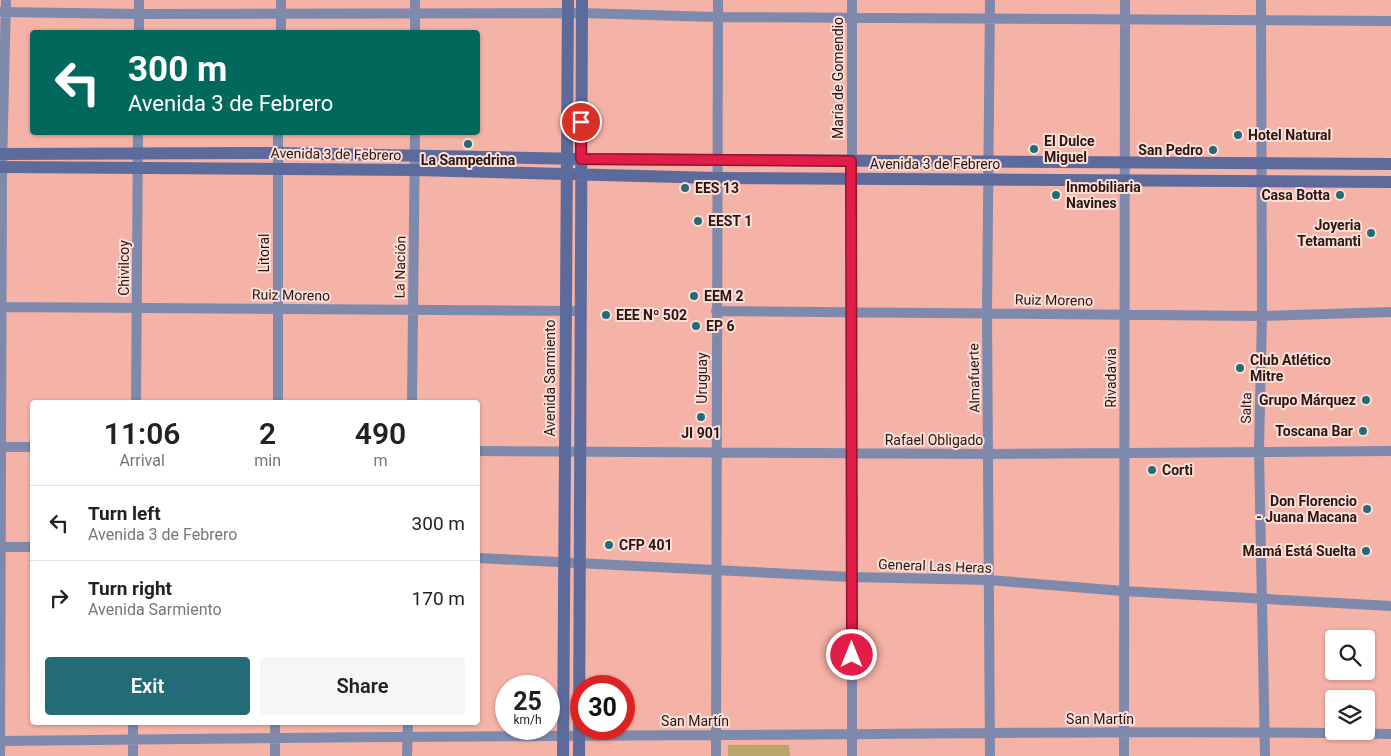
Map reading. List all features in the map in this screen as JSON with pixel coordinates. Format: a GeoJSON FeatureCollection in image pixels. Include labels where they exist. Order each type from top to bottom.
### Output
{"type":"FeatureCollection","features":[{"type":"Feature","properties":{"kind":"main road","name":"Avenida Sarmiento"},"geometry":{"type":"LineString","coordinates":[[563,756],[566,311],[565,158],[568,0]]}},
{"type":"Feature","properties":{"kind":"main road"},"geometry":{"type":"LineString","coordinates":[[579,675],[582,0]]}},
{"type":"Feature","properties":{"kind":"main road","name":"Avenida 3 de Febrero"},"geometry":{"type":"LineString","coordinates":[[1,154],[278,153],[416,154],[581,159],[1391,164]]}},
{"type":"Feature","properties":{"kind":"main road","name":"Avenida 3 de Febrero"},"geometry":{"type":"LineString","coordinates":[[1,167],[415,170],[716,178],[1391,182]]}},
{"type":"Feature","properties":{"kind":"main road"},"geometry":{"type":"LineString","coordinates":[[579,740],[579,756]]}},
{"type":"Feature","properties":{"kind":"street"},"geometry":{"type":"LineString","coordinates":[[0,756],[1,154],[3,12],[6,0]]}},
{"type":"Feature","properties":{"kind":"street"},"geometry":{"type":"LineString","coordinates":[[138,30],[139,0]]}},
{"type":"Feature","properties":{"kind":"street"},"geometry":{"type":"LineString","coordinates":[[281,0],[281,30]]}},
{"type":"Feature","properties":{"kind":"street"},"geometry":{"type":"LineString","coordinates":[[415,0],[415,30]]}},
{"type":"Feature","properties":{"kind":"street","name":"Uruguay"},"geometry":{"type":"LineString","coordinates":[[716,756],[715,453],[718,0]]}},
{"type":"Feature","properties":{"kind":"street","name":"María de Gomendio"},"geometry":{"type":"LineString","coordinates":[[852,0],[852,756]]}},
{"type":"Feature","properties":{"kind":"street","name":"Almafuerte"},"geometry":{"type":"LineString","coordinates":[[990,0],[987,313],[990,756]]}},
{"type":"Feature","properties":{"kind":"street","name":"Rivadavia"},"geometry":{"type":"LineString","coordinates":[[1124,756],[1125,0]]}},
{"type":"Feature","properties":{"kind":"street","name":"Salta"},"geometry":{"type":"LineString","coordinates":[[1260,0],[1262,316],[1259,450],[1265,756]]}},
{"type":"Feature","properties":{"kind":"street"},"geometry":{"type":"LineString","coordinates":[[3,12],[139,14],[281,12],[581,13],[717,17],[1391,21]]}},
{"type":"Feature","properties":{"kind":"street","name":"Chivilcoy"},"geometry":{"type":"LineString","coordinates":[[136,400],[138,135]]}},
{"type":"Feature","properties":{"kind":"street","name":"Litoral"},"geometry":{"type":"LineString","coordinates":[[278,135],[278,400]]}},
{"type":"Feature","properties":{"kind":"street","name":"La Nación"},"geometry":{"type":"LineString","coordinates":[[412,400],[415,135]]}},
{"type":"Feature","properties":{"kind":"street","name":"Ruiz Moreno"},"geometry":{"type":"LineString","coordinates":[[1,306],[581,311]]}},
{"type":"Feature","properties":{"kind":"street","name":"Ruiz Moreno"},"geometry":{"type":"LineString","coordinates":[[716,311],[1262,316],[1391,312]]}},
{"type":"Feature","properties":{"kind":"street"},"geometry":{"type":"LineString","coordinates":[[1,447],[30,447]]}},
{"type":"Feature","properties":{"kind":"street","name":"Rafael Obligado"},"geometry":{"type":"LineString","coordinates":[[480,451],[989,454],[1125,451],[1391,451]]}},
{"type":"Feature","properties":{"kind":"street"},"geometry":{"type":"LineString","coordinates":[[0,547],[30,547]]}},
{"type":"Feature","properties":{"kind":"street","name":"General Las Heras"},"geometry":{"type":"LineString","coordinates":[[480,558],[851,577],[988,580],[1123,591],[1391,606]]}},
{"type":"Feature","properties":{"kind":"street"},"geometry":{"type":"LineString","coordinates":[[133,725],[133,756]]}},
{"type":"Feature","properties":{"kind":"street"},"geometry":{"type":"LineString","coordinates":[[275,725],[275,756]]}},
{"type":"Feature","properties":{"kind":"street"},"geometry":{"type":"LineString","coordinates":[[408,725],[408,756]]}},
{"type":"Feature","properties":{"kind":"street","name":"San Martín"},"geometry":{"type":"LineString","coordinates":[[635,735],[852,732],[1264,732],[1391,734]]}},
{"type":"Feature","properties":{"kind":"street","name":"San Martín"},"geometry":{"type":"LineString","coordinates":[[0,741],[275,736],[570,736]]}},
{"type":"Feature","properties":{"kind":"shaded area"},"geometry":{"type":"Polygon","coordinates":[[[728,745],[789,745],[790,756],[728,756],[728,745]]]}},
{"type":"Feature","properties":{"kind":"place","name":"Hotel Natural"},"geometry":{"type":"Point","coordinates":[1238,135]}},
{"type":"Feature","properties":{"kind":"place","name":"La Sampedrina"},"geometry":{"type":"Point","coordinates":[468,144]}},
{"type":"Feature","properties":{"kind":"place","name":"El Dulce Miguel"},"geometry":{"type":"Point","coordinates":[1034,149]}},
{"type":"Feature","properties":{"kind":"place","name":"San Pedro"},"geometry":{"type":"Point","coordinates":[1213,150]}},
{"type":"Feature","properties":{"kind":"place","name":"EES 13"},"geometry":{"type":"Point","coordinates":[685,188]}},
{"type":"Feature","properties":{"kind":"place","name":"Inmobiliaria Navines"},"geometry":{"type":"Point","coordinates":[1056,195]}},
{"type":"Feature","properties":{"kind":"place","name":"Casa Botta"},"geometry":{"type":"Point","coordinates":[1340,195]}},
{"type":"Feature","properties":{"kind":"place","name":"EEST 1"},"geometry":{"type":"Point","coordinates":[698,221]}},
{"type":"Feature","properties":{"kind":"place","name":"Joyeria Tetamanti"},"geometry":{"type":"Point","coordinates":[1371,233]}},
{"type":"Feature","properties":{"kind":"place","name":"EEM 2"},"geometry":{"type":"Point","coordinates":[694,296]}},
{"type":"Feature","properties":{"kind":"place","name":"EEE Nº 502"},"geometry":{"type":"Point","coordinates":[606,315]}},
{"type":"Feature","properties":{"kind":"place","name":"EP 6"},"geometry":{"type":"Point","coordinates":[696,326]}},
{"type":"Feature","properties":{"kind":"place","name":"Club Atlético Mitre"},"geometry":{"type":"Point","coordinates":[1240,368]}},
{"type":"Feature","properties":{"kind":"place","name":"Grupo Márquez"},"geometry":{"type":"Point","coordinates":[1366,400]}},
{"type":"Feature","properties":{"kind":"place","name":"JI 901"},"geometry":{"type":"Point","coordinates":[701,417]}},
{"type":"Feature","properties":{"kind":"place","name":"Toscana Bar"},"geometry":{"type":"Point","coordinates":[1363,431]}},
{"type":"Feature","properties":{"kind":"place","name":"Corti"},"geometry":{"type":"Point","coordinates":[1152,470]}},
{"type":"Feature","properties":{"kind":"place","name":"Don Florencio - Juana Macana"},"geometry":{"type":"Point","coordinates":[1367,509]}},
{"type":"Feature","properties":{"kind":"place","name":"CFP 401"},"geometry":{"type":"Point","coordinates":[609,545]}},
{"type":"Feature","properties":{"kind":"place","name":"Mamá Está Suelta"},"geometry":{"type":"Point","coordinates":[1366,551]}},
{"type":"Feature","properties":{"kind":"route"},"geometry":{"type":"LineString","coordinates":[[581,122],[581,159],[851,161],[852,655]]}}]}
